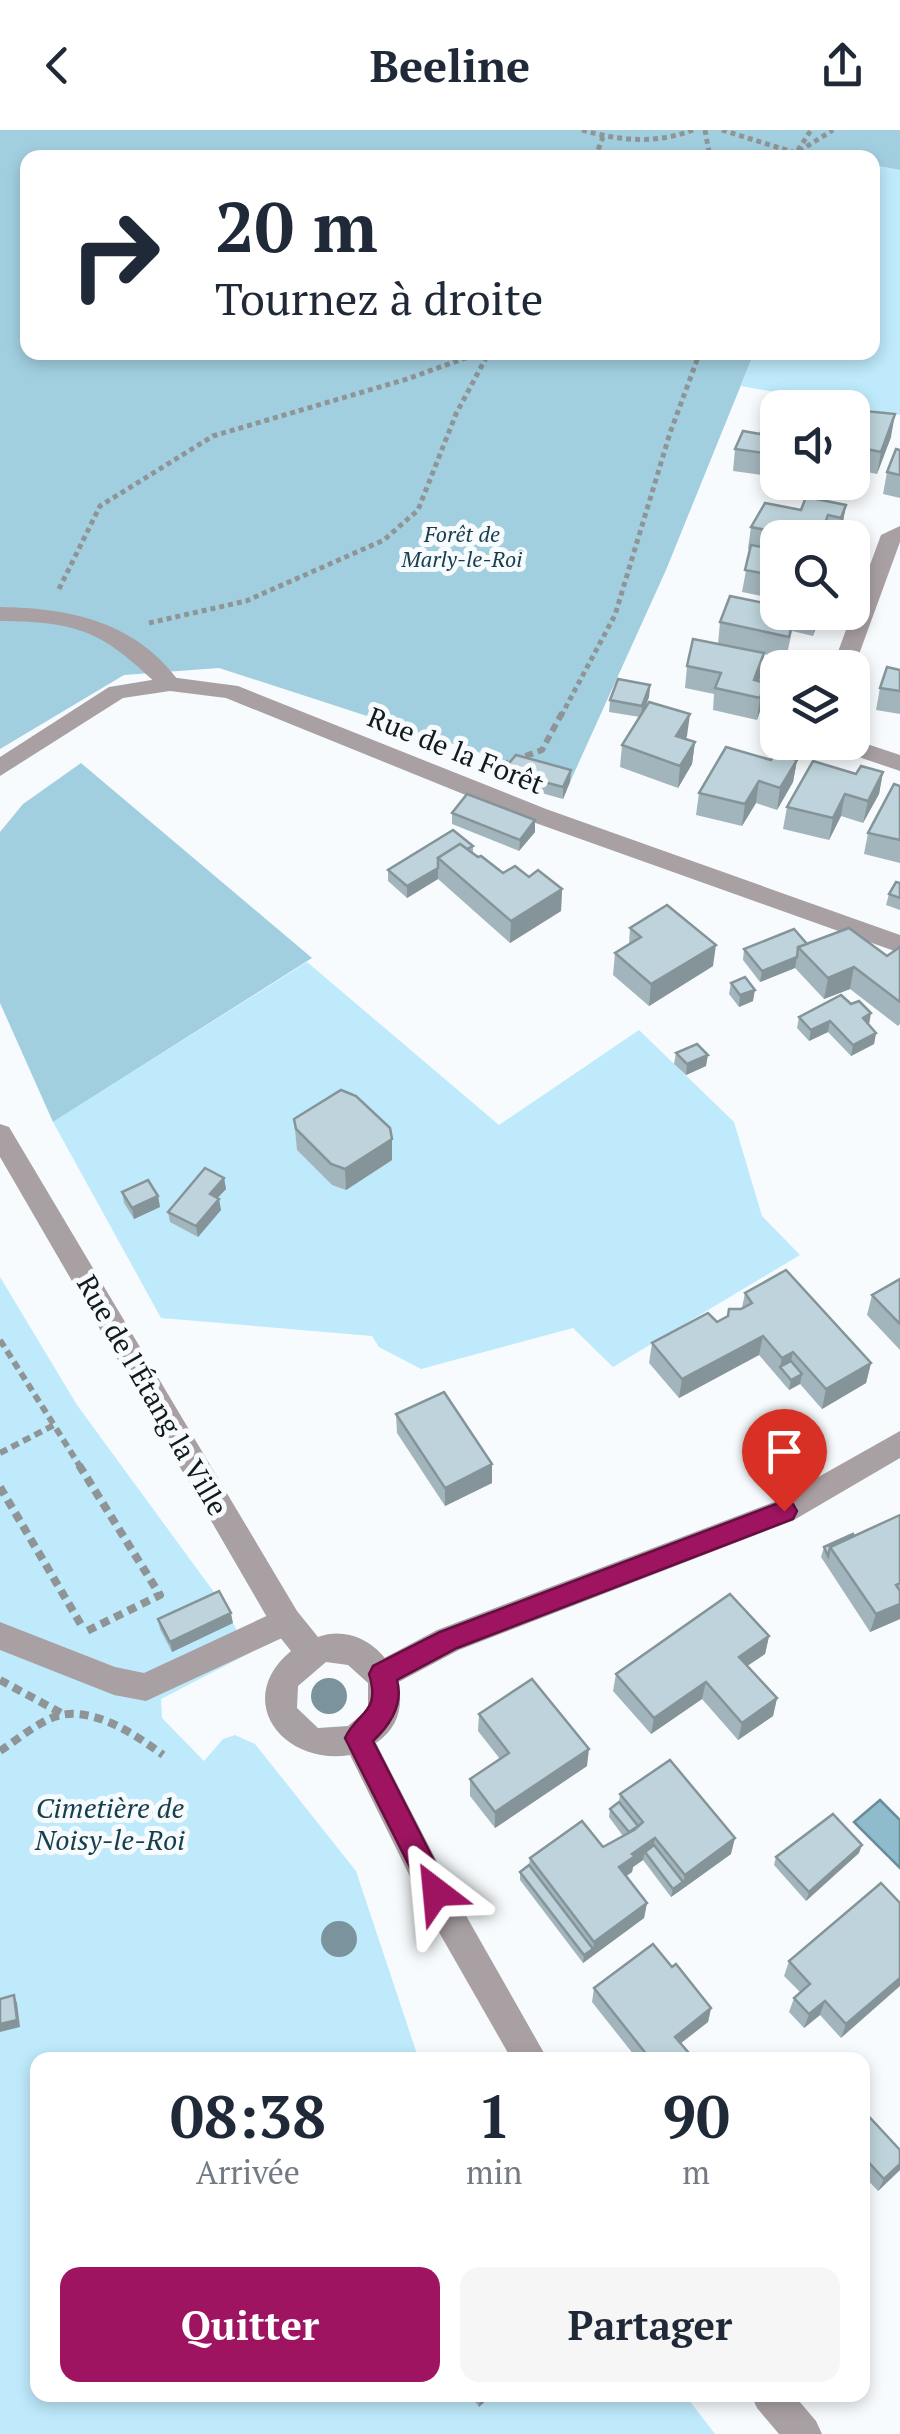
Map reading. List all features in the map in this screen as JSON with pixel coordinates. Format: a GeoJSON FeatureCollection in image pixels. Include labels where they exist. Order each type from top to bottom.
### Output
{"type":"FeatureCollection","features":[{"type":"Feature","properties":{"kind":"street"},"geometry":{"type":"LineString","coordinates":[[850,650],[892,535],[900,532]]}},
{"type":"Feature","properties":{"kind":"street"},"geometry":{"type":"LineString","coordinates":[[0,614],[51,614],[113,631],[170,684]]}},
{"type":"Feature","properties":{"kind":"street","name":"Rue de la Forêt"},"geometry":{"type":"LineString","coordinates":[[0,768],[118,692],[170,684],[230,691],[538,815],[900,944]]}},
{"type":"Feature","properties":{"kind":"street"},"geometry":{"type":"LineString","coordinates":[[870,753],[900,763]]}},
{"type":"Feature","properties":{"kind":"street","name":"Rue de l'Étang la Ville"},"geometry":{"type":"LineString","coordinates":[[0,1134],[286,1621],[311,1652]]}},
{"type":"Feature","properties":{"kind":"street"},"geometry":{"type":"LineString","coordinates":[[382,1674],[448,1640],[784,1511],[900,1444]]}},
{"type":"Feature","properties":{"kind":"street"},"geometry":{"type":"LineString","coordinates":[[0,1636],[114,1682],[146,1687],[286,1621]]}},
{"type":"Feature","properties":{"kind":"street"},"geometry":{"type":"LineString","coordinates":[[344,1648],[360,1652],[382,1674],[386,1688],[381,1717],[358,1738],[322,1744],[292,1727],[282,1712],[280,1695],[289,1670],[311,1652],[344,1648]]}},
{"type":"Feature","properties":{"kind":"street"},"geometry":{"type":"LineString","coordinates":[[358,1738],[394,1814],[527,2052]]}},
{"type":"Feature","properties":{"kind":"street"},"geometry":{"type":"LineString","coordinates":[[776,2402],[804,2434]]}},
{"type":"Feature","properties":{"kind":"path"},"geometry":{"type":"LineString","coordinates":[[582,130],[603,137],[674,139],[693,130]]}},
{"type":"Feature","properties":{"kind":"path"},"geometry":{"type":"LineString","coordinates":[[722,130],[780,150]]}},
{"type":"Feature","properties":{"kind":"path"},"geometry":{"type":"LineString","coordinates":[[802,150],[834,130]]}},
{"type":"Feature","properties":{"kind":"path"},"geometry":{"type":"LineString","coordinates":[[598,150],[603,137]]}},
{"type":"Feature","properties":{"kind":"path"},"geometry":{"type":"LineString","coordinates":[[51,614],[66,568],[100,506],[213,436],[462,360]]}},
{"type":"Feature","properties":{"kind":"path"},"geometry":{"type":"LineString","coordinates":[[113,631],[246,601],[384,540],[418,510],[482,360]]}},
{"type":"Feature","properties":{"kind":"path"},"geometry":{"type":"LineString","coordinates":[[435,773],[456,766],[496,768],[542,750],[615,615],[670,434],[697,360]]}},
{"type":"Feature","properties":{"kind":"path"},"geometry":{"type":"LineString","coordinates":[[0,1340],[160,1595],[86,1632]]}},
{"type":"Feature","properties":{"kind":"path"},"geometry":{"type":"LineString","coordinates":[[0,1453],[54,1426]]}},
{"type":"Feature","properties":{"kind":"path"},"geometry":{"type":"LineString","coordinates":[[0,1487],[114,1682]]}},
{"type":"Feature","properties":{"kind":"path"},"geometry":{"type":"LineString","coordinates":[[0,1680],[63,1714],[102,1720],[146,1741],[163,1755]]}},
{"type":"Feature","properties":{"kind":"path"},"geometry":{"type":"LineString","coordinates":[[0,1750],[63,1714]]}},
{"type":"Feature","properties":{"kind":"green space","name":"Forêt de Marly-le-Roi"},"geometry":{"type":"Polygon","coordinates":[[[0,130],[900,130],[900,170],[880,166],[880,150],[20,150],[20,360],[751,360],[666,570],[570,782],[219,668],[124,675],[0,749],[0,130]]]}},
{"type":"Feature","properties":{"kind":"green space"},"geometry":{"type":"Polygon","coordinates":[[[880,166],[900,170],[900,415],[870,410],[870,390],[763,390],[741,386],[751,360],[880,360],[880,166]]]}},
{"type":"Feature","properties":{"kind":"green space"},"geometry":{"type":"Polygon","coordinates":[[[81,763],[312,958],[53,1122],[0,1003],[0,832],[23,804],[81,763]]]}},
{"type":"Feature","properties":{"kind":"green space"},"geometry":{"type":"Polygon","coordinates":[[[307,962],[499,1125],[639,1030],[734,1122],[762,1216],[800,1255],[613,1367],[573,1328],[421,1369],[379,1347],[372,1336],[161,1318],[53,1122],[307,962]]]}},
{"type":"Feature","properties":{"kind":"green space","name":"Cimetière de Noisy-le-Roi"},"geometry":{"type":"Polygon","coordinates":[[[0,1277],[77,1405],[219,1599],[250,1653],[161,1699],[162,1718],[204,1761],[223,1739],[235,1735],[255,1744],[356,1871],[416,2052],[30,2052],[30,2402],[690,2402],[715,2434],[0,2434],[0,1277]]]}},
{"type":"Feature","properties":{"kind":"shaded area"},"geometry":{"type":"Polygon","coordinates":[[[880,1800],[900,1820],[900,1868],[854,1822],[880,1800]]]}},
{"type":"Feature","properties":{"kind":"building"},"geometry":{"type":"Polygon","coordinates":[[[870,411],[895,414],[881,452],[870,450],[870,411]]]}},
{"type":"Feature","properties":{"kind":"building"},"geometry":{"type":"Polygon","coordinates":[[[743,431],[760,434],[760,452],[735,449],[743,431]]]}},
{"type":"Feature","properties":{"kind":"building"},"geometry":{"type":"Polygon","coordinates":[[[896,449],[900,450],[900,475],[887,472],[896,449]]]}},
{"type":"Feature","properties":{"kind":"building"},"geometry":{"type":"Polygon","coordinates":[[[805,500],[846,505],[841,518],[828,515],[826,520],[760,520],[760,529],[751,527],[765,503],[801,510],[805,500]]]}},
{"type":"Feature","properties":{"kind":"building"},"geometry":{"type":"Polygon","coordinates":[[[751,545],[760,547],[760,573],[745,570],[751,545]]]}},
{"type":"Feature","properties":{"kind":"building"},"geometry":{"type":"Polygon","coordinates":[[[730,596],[760,602],[760,630],[791,630],[789,637],[720,622],[730,596]]]}},
{"type":"Feature","properties":{"kind":"building"},"geometry":{"type":"Polygon","coordinates":[[[693,639],[760,652],[754,680],[760,682],[760,698],[715,688],[721,673],[687,666],[693,639]]]}},
{"type":"Feature","properties":{"kind":"building"},"geometry":{"type":"Polygon","coordinates":[[[887,667],[900,670],[900,691],[880,688],[887,667]]]}},
{"type":"Feature","properties":{"kind":"building"},"geometry":{"type":"Polygon","coordinates":[[[618,679],[650,685],[642,706],[610,700],[618,679]]]}},
{"type":"Feature","properties":{"kind":"building"},"geometry":{"type":"Polygon","coordinates":[[[649,702],[690,714],[676,736],[695,742],[680,766],[622,745],[649,702]]]}},
{"type":"Feature","properties":{"kind":"building"},"geometry":{"type":"Polygon","coordinates":[[[726,747],[760,760],[797,760],[780,788],[759,781],[745,804],[699,793],[726,747]]]}},
{"type":"Feature","properties":{"kind":"building"},"geometry":{"type":"Polygon","coordinates":[[[516,755],[571,770],[563,787],[502,771],[516,755]]]}},
{"type":"Feature","properties":{"kind":"building"},"geometry":{"type":"Polygon","coordinates":[[[813,761],[856,774],[861,766],[883,772],[868,801],[845,794],[833,818],[787,807],[813,761]]]}},
{"type":"Feature","properties":{"kind":"building"},"geometry":{"type":"Polygon","coordinates":[[[894,784],[900,786],[900,840],[868,833],[894,784]]]}},
{"type":"Feature","properties":{"kind":"building"},"geometry":{"type":"Polygon","coordinates":[[[467,794],[535,820],[520,840],[452,813],[467,794]]]}},
{"type":"Feature","properties":{"kind":"building"},"geometry":{"type":"Polygon","coordinates":[[[453,830],[473,846],[467,849],[460,844],[438,858],[438,868],[407,886],[388,870],[453,830]]]}},
{"type":"Feature","properties":{"kind":"building"},"geometry":{"type":"Polygon","coordinates":[[[460,844],[503,873],[515,866],[529,877],[538,870],[562,889],[511,921],[438,858],[460,844]]]}},
{"type":"Feature","properties":{"kind":"building"},"geometry":{"type":"Polygon","coordinates":[[[896,882],[900,883],[900,898],[889,894],[896,882]]]}},
{"type":"Feature","properties":{"kind":"building"},"geometry":{"type":"Polygon","coordinates":[[[667,905],[716,945],[651,984],[615,953],[641,937],[630,928],[667,905]]]}},
{"type":"Feature","properties":{"kind":"building"},"geometry":{"type":"Polygon","coordinates":[[[849,928],[887,956],[900,947],[900,1002],[854,967],[828,978],[798,947],[849,928]]]}},
{"type":"Feature","properties":{"kind":"building"},"geometry":{"type":"Polygon","coordinates":[[[794,929],[807,944],[798,947],[797,957],[762,971],[744,949],[794,929]]]}},
{"type":"Feature","properties":{"kind":"building"},"geometry":{"type":"Polygon","coordinates":[[[745,977],[755,990],[740,995],[731,983],[745,977]]]}},
{"type":"Feature","properties":{"kind":"building"},"geometry":{"type":"Polygon","coordinates":[[[841,995],[851,1004],[859,1001],[871,1013],[863,1018],[876,1033],[853,1045],[830,1021],[811,1030],[799,1017],[841,995]]]}},
{"type":"Feature","properties":{"kind":"building"},"geometry":{"type":"Polygon","coordinates":[[[697,1044],[708,1055],[687,1064],[676,1053],[697,1044]]]}},
{"type":"Feature","properties":{"kind":"building"},"geometry":{"type":"Polygon","coordinates":[[[341,1090],[356,1096],[390,1128],[392,1139],[345,1169],[331,1164],[296,1129],[294,1119],[341,1090]]]}},
{"type":"Feature","properties":{"kind":"building"},"geometry":{"type":"Polygon","coordinates":[[[205,1168],[224,1178],[210,1194],[219,1199],[196,1226],[168,1212],[205,1168]]]}},
{"type":"Feature","properties":{"kind":"building"},"geometry":{"type":"Polygon","coordinates":[[[148,1180],[158,1196],[132,1208],[122,1192],[148,1180]]]}},
{"type":"Feature","properties":{"kind":"building"},"geometry":{"type":"Polygon","coordinates":[[[786,1270],[871,1363],[826,1389],[793,1352],[782,1358],[763,1336],[682,1379],[652,1343],[708,1313],[717,1322],[728,1316],[729,1309],[741,1309],[752,1303],[745,1293],[786,1270]]]}},
{"type":"Feature","properties":{"kind":"building"},"geometry":{"type":"Polygon","coordinates":[[[900,1279],[900,1324],[872,1295],[900,1279]]]}},
{"type":"Feature","properties":{"kind":"building"},"geometry":{"type":"Polygon","coordinates":[[[791,1361],[802,1374],[791,1380],[780,1367],[791,1361]]]}},
{"type":"Feature","properties":{"kind":"building"},"geometry":{"type":"Polygon","coordinates":[[[444,1392],[492,1464],[445,1488],[396,1414],[444,1392]]]}},
{"type":"Feature","properties":{"kind":"building"},"geometry":{"type":"Polygon","coordinates":[[[900,1515],[900,1583],[896,1585],[900,1604],[876,1614],[830,1547],[900,1515]]]}},
{"type":"Feature","properties":{"kind":"building"},"geometry":{"type":"Polygon","coordinates":[[[853,1534],[830,1547],[828,1556],[824,1547],[853,1534]]]}},
{"type":"Feature","properties":{"kind":"building"},"geometry":{"type":"Polygon","coordinates":[[[219,1591],[231,1613],[170,1642],[158,1619],[219,1591]]]}},
{"type":"Feature","properties":{"kind":"building"},"geometry":{"type":"Polygon","coordinates":[[[730,1594],[769,1636],[739,1657],[777,1698],[742,1723],[706,1682],[654,1718],[616,1674],[730,1594]]]}},
{"type":"Feature","properties":{"kind":"building"},"geometry":{"type":"Polygon","coordinates":[[[532,1679],[589,1749],[495,1812],[470,1779],[509,1753],[479,1714],[532,1679]]]}},
{"type":"Feature","properties":{"kind":"building"},"geometry":{"type":"Polygon","coordinates":[[[670,1760],[735,1838],[685,1875],[655,1838],[632,1854],[635,1856],[619,1867],[647,1903],[594,1942],[530,1858],[582,1821],[603,1847],[634,1830],[643,1822],[620,1794],[670,1760]]]}},
{"type":"Feature","properties":{"kind":"building"},"geometry":{"type":"Polygon","coordinates":[[[619,1802],[638,1826],[629,1832],[610,1809],[619,1802]]]}},
{"type":"Feature","properties":{"kind":"building"},"geometry":{"type":"Polygon","coordinates":[[[833,1814],[862,1845],[809,1892],[776,1857],[833,1814]]]}},
{"type":"Feature","properties":{"kind":"building"},"geometry":{"type":"Polygon","coordinates":[[[654,1845],[683,1882],[673,1889],[645,1852],[654,1845]]]}},
{"type":"Feature","properties":{"kind":"building"},"geometry":{"type":"Polygon","coordinates":[[[529,1865],[593,1949],[584,1955],[520,1872],[529,1865]]]}},
{"type":"Feature","properties":{"kind":"building"},"geometry":{"type":"Polygon","coordinates":[[[881,1883],[900,1903],[900,1978],[846,2024],[825,2001],[809,2014],[794,1998],[810,1984],[789,1961],[881,1883]]]}},
{"type":"Feature","properties":{"kind":"building"},"geometry":{"type":"Polygon","coordinates":[[[653,1944],[672,1967],[676,1964],[711,2008],[675,2037],[688,2052],[645,2052],[594,1988],[653,1944]]]}},
{"type":"Feature","properties":{"kind":"building"},"geometry":{"type":"Polygon","coordinates":[[[14,1995],[17,2020],[0,2024],[0,1999],[14,1995]]]}},
{"type":"Feature","properties":{"kind":"building"},"geometry":{"type":"Polygon","coordinates":[[[870,2118],[900,2150],[900,2164],[884,2179],[870,2164],[870,2118]]]}},
{"type":"Feature","properties":{"kind":"route"},"geometry":{"type":"LineString","coordinates":[[436,1892],[358,1738],[381,1717],[386,1703],[382,1674],[448,1640],[784,1511]]}}]}
